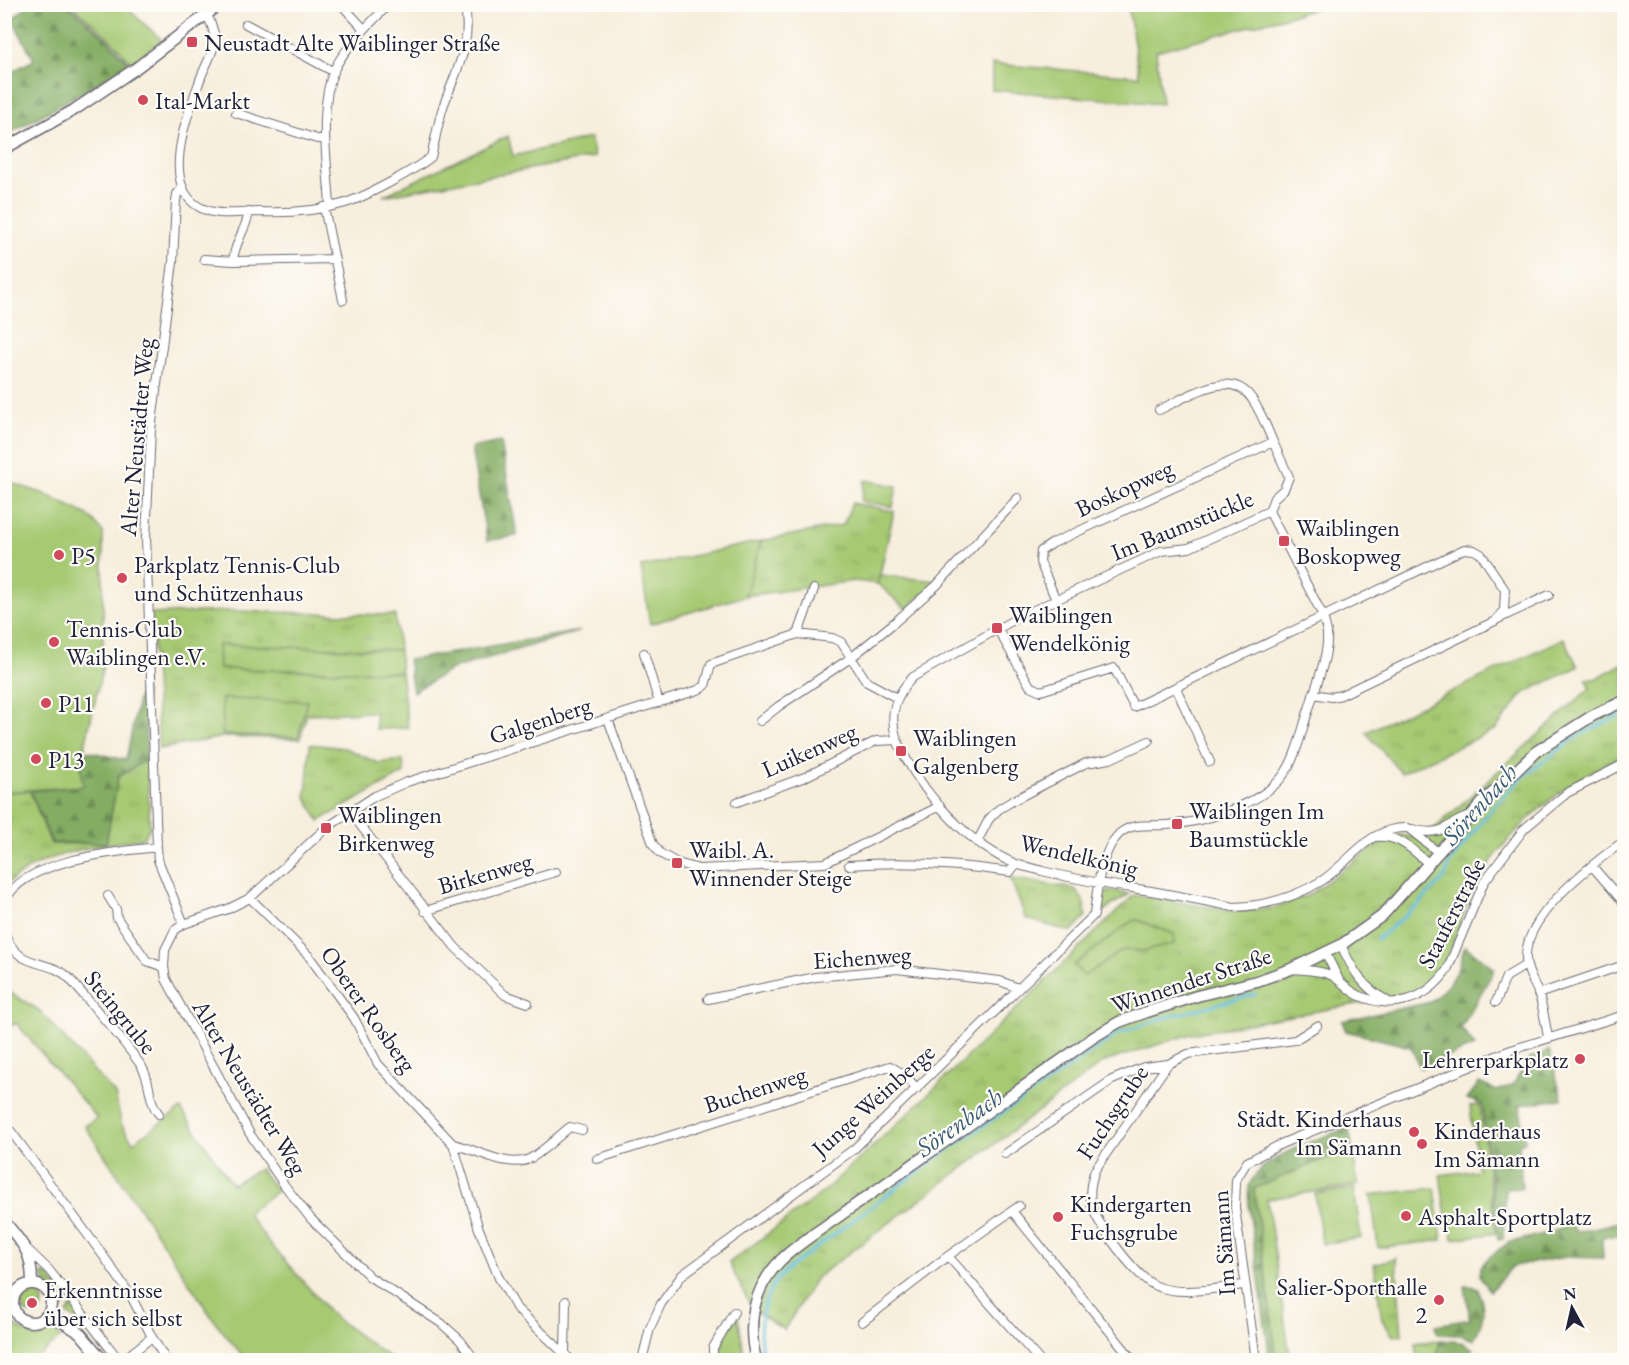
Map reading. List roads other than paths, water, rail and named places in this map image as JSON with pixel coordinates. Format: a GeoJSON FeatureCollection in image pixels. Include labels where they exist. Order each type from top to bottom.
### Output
{"type":"FeatureCollection","features":[{"type":"Feature","properties":{"kind":"street"},"geometry":{"type":"LineString","coordinates":[[4,149],[75,110],[135,69],[204,10],[220,4]]}},
{"type":"Feature","properties":{"kind":"street"},"geometry":{"type":"LineString","coordinates":[[341,4],[364,29]]}},
{"type":"Feature","properties":{"kind":"street"},"geometry":{"type":"LineString","coordinates":[[343,300],[334,259],[327,207],[325,139],[327,96],[334,72],[364,29],[389,4]]}},
{"type":"Feature","properties":{"kind":"street"},"geometry":{"type":"LineString","coordinates":[[204,10],[215,41],[178,153],[179,177],[183,187],[196,204],[203,209],[226,212],[283,213],[350,202],[431,157],[442,109],[464,55],[467,16],[464,4]]}},
{"type":"Feature","properties":{"kind":"street"},"geometry":{"type":"LineString","coordinates":[[246,24],[334,72]]}},
{"type":"Feature","properties":{"kind":"street"},"geometry":{"type":"LineString","coordinates":[[236,113],[316,139],[325,139]]}},
{"type":"Feature","properties":{"kind":"street","name":"Alter Neustädter Weg"},"geometry":{"type":"LineString","coordinates":[[183,187],[176,201],[173,262],[151,430],[146,537],[158,860],[184,924]]}},
{"type":"Feature","properties":{"kind":"street"},"geometry":{"type":"LineString","coordinates":[[233,261],[233,250],[248,220],[249,212]]}},
{"type":"Feature","properties":{"kind":"street"},"geometry":{"type":"LineString","coordinates":[[204,259],[233,261],[334,259]]}},
{"type":"Feature","properties":{"kind":"street"},"geometry":{"type":"LineString","coordinates":[[1159,410],[1218,384],[1237,385],[1252,398],[1289,477],[1284,489],[1274,498],[1269,511]]}},
{"type":"Feature","properties":{"kind":"street","name":"Boskopweg"},"geometry":{"type":"LineString","coordinates":[[1056,600],[1040,562],[1041,551],[1053,543],[1273,442]]}},
{"type":"Feature","properties":{"kind":"street"},"geometry":{"type":"LineString","coordinates":[[760,721],[852,657],[936,586],[1018,498]]}},
{"type":"Feature","properties":{"kind":"street","name":"Im Baumstückle"},"geometry":{"type":"LineString","coordinates":[[997,628],[1161,551],[1189,548],[1269,511],[1323,616],[1327,632],[1327,646],[1291,762],[1284,774],[1265,792],[1210,818],[1177,824],[1138,825],[1128,828],[1118,835],[1105,858],[1098,884]]}},
{"type":"Feature","properties":{"kind":"street"},"geometry":{"type":"LineString","coordinates":[[608,719],[698,690],[705,686],[711,664],[798,634],[832,638],[841,642],[867,681],[897,698],[903,687],[913,677],[997,628],[1030,686],[1041,691],[1114,669],[1134,707],[1464,549],[1474,550],[1481,554],[1505,590],[1504,610],[1495,621]]}},
{"type":"Feature","properties":{"kind":"street"},"geometry":{"type":"LineString","coordinates":[[798,634],[814,589]]}},
{"type":"Feature","properties":{"kind":"street"},"geometry":{"type":"LineString","coordinates":[[1313,694],[1332,697],[1341,695],[1549,595]]}},
{"type":"Feature","properties":{"kind":"street"},"geometry":{"type":"LineString","coordinates":[[644,653],[660,703]]}},
{"type":"Feature","properties":{"kind":"street"},"geometry":{"type":"LineString","coordinates":[[1176,688],[1210,762]]}},
{"type":"Feature","properties":{"kind":"street","name":"Wendelkönig"},"geometry":{"type":"LineString","coordinates":[[897,698],[893,709],[897,740],[914,774],[940,806],[977,842],[1016,864],[1098,884],[1234,907],[1255,906],[1305,891],[1325,878],[1372,837],[1394,828],[1431,832],[1445,829],[1463,817],[1470,817]]}},
{"type":"Feature","properties":{"kind":"street","name":"Winnender Straße"},"geometry":{"type":"LineString","coordinates":[[756,1360],[751,1319],[759,1291],[780,1262],[821,1229],[1084,1044],[1119,1022],[1197,996],[1257,981],[1326,954],[1341,945],[1382,916],[1470,817],[1537,751],[1592,716],[1624,701]]}},
{"type":"Feature","properties":{"kind":"street","name":"Galgenberg"},"geometry":{"type":"LineString","coordinates":[[184,924],[228,909],[250,898],[321,832],[375,796],[407,782],[608,719],[653,844],[660,853],[677,862],[699,869],[825,863],[940,806]]}},
{"type":"Feature","properties":{"kind":"street","name":"Luikenweg"},"geometry":{"type":"LineString","coordinates":[[737,802],[805,777],[876,741],[897,740]]}},
{"type":"Feature","properties":{"kind":"street"},"geometry":{"type":"LineString","coordinates":[[977,842],[989,819],[999,808],[1086,763],[1110,759],[1149,741]]}},
{"type":"Feature","properties":{"kind":"street","name":"Stauferstraße"},"geometry":{"type":"LineString","coordinates":[[1291,969],[1327,973],[1338,978],[1356,994],[1369,999],[1403,1001],[1428,991],[1439,982],[1447,970],[1484,882],[1524,829],[1567,793],[1624,764]]}},
{"type":"Feature","properties":{"kind":"street","name":"Birkenweg"},"geometry":{"type":"LineString","coordinates":[[350,812],[455,947],[505,995],[528,1003]]}},
{"type":"Feature","properties":{"kind":"street"},"geometry":{"type":"LineString","coordinates":[[1408,828],[1438,853]]}},
{"type":"Feature","properties":{"kind":"street"},"geometry":{"type":"LineString","coordinates":[[1372,837],[1386,836],[1397,839],[1429,864]]}},
{"type":"Feature","properties":{"kind":"street"},"geometry":{"type":"LineString","coordinates":[[1548,1037],[1538,994],[1526,965],[1528,940],[1546,908],[1592,866],[1624,841]]}},
{"type":"Feature","properties":{"kind":"street"},"geometry":{"type":"LineString","coordinates":[[857,846],[862,859],[870,864]]}},
{"type":"Feature","properties":{"kind":"street"},"geometry":{"type":"LineString","coordinates":[[4,903],[19,883],[50,867],[121,851],[157,847]]}},
{"type":"Feature","properties":{"kind":"street"},"geometry":{"type":"LineString","coordinates":[[849,865],[914,862],[953,864],[1010,872],[1016,864]]}},
{"type":"Feature","properties":{"kind":"street"},"geometry":{"type":"LineString","coordinates":[[1592,866],[1624,903]]}},
{"type":"Feature","properties":{"kind":"street","name":"Birkenweg"},"geometry":{"type":"LineString","coordinates":[[425,911],[556,872]]}},
{"type":"Feature","properties":{"kind":"street","name":"Junge Weinberge"},"geometry":{"type":"LineString","coordinates":[[642,1360],[650,1328],[661,1304],[682,1275],[854,1149],[1094,915],[1098,884]]}},
{"type":"Feature","properties":{"kind":"street"},"geometry":{"type":"LineString","coordinates":[[108,896],[116,909],[117,918],[147,961],[164,968],[168,941],[184,924]]}},
{"type":"Feature","properties":{"kind":"street","name":"Oberer Rosberg"},"geometry":{"type":"LineString","coordinates":[[250,898],[308,954],[354,1018],[378,1064],[453,1144],[480,1229],[499,1278],[517,1309],[568,1358]]}},
{"type":"Feature","properties":{"kind":"street","name":"Steingrube"},"geometry":{"type":"LineString","coordinates":[[4,931],[11,946],[28,961],[60,971],[70,980],[143,1068],[150,1086],[154,1109],[159,1114]]}},
{"type":"Feature","properties":{"kind":"street"},"geometry":{"type":"LineString","coordinates":[[1341,945],[1354,972],[1364,985],[1389,1001]]}},
{"type":"Feature","properties":{"kind":"street","name":"Stauferstraße"},"geometry":{"type":"LineString","coordinates":[[1326,954],[1338,978]]}},
{"type":"Feature","properties":{"kind":"street"},"geometry":{"type":"LineString","coordinates":[[1496,1002],[1506,977],[1526,965]]}},
{"type":"Feature","properties":{"kind":"street"},"geometry":{"type":"LineString","coordinates":[[1538,994],[1624,965]]}},
{"type":"Feature","properties":{"kind":"street","name":"Alter Neustädter Weg"},"geometry":{"type":"LineString","coordinates":[[164,968],[172,991],[250,1134],[298,1203],[358,1267],[384,1288],[441,1323],[460,1340],[475,1360]]}},
{"type":"Feature","properties":{"kind":"street","name":"Eichenweg"},"geometry":{"type":"LineString","coordinates":[[708,999],[816,977],[897,969],[1000,981],[1018,988]]}},
{"type":"Feature","properties":{"kind":"street","name":"Im Sämann"},"geometry":{"type":"LineString","coordinates":[[1256,1360],[1234,1188],[1238,1175],[1247,1162],[1267,1150],[1467,1067],[1548,1037],[1624,1015]]}},
{"type":"Feature","properties":{"kind":"street","name":"Fuchsgrube"},"geometry":{"type":"LineString","coordinates":[[1005,1154],[1112,1080],[1144,1067],[1168,1064],[1188,1054],[1295,1040],[1317,1026]]}},
{"type":"Feature","properties":{"kind":"street","name":"Fuchsgrube"},"geometry":{"type":"LineString","coordinates":[[1168,1064],[1095,1170],[1090,1191],[1095,1214],[1136,1270],[1155,1285],[1175,1290],[1245,1285]]}},
{"type":"Feature","properties":{"kind":"street","name":"Buchenweg"},"geometry":{"type":"LineString","coordinates":[[597,1159],[890,1066],[906,1076],[916,1089]]}},
{"type":"Feature","properties":{"kind":"street"},"geometry":{"type":"LineString","coordinates":[[4,1122],[131,1296],[166,1360]]}},
{"type":"Feature","properties":{"kind":"street","name":"Oberer Rosberg"},"geometry":{"type":"LineString","coordinates":[[453,1144],[518,1163],[531,1159],[570,1127],[582,1130]]}},
{"type":"Feature","properties":{"kind":"street"},"geometry":{"type":"LineString","coordinates":[[862,1322],[948,1256],[1016,1209],[1133,1360]]}},
{"type":"Feature","properties":{"kind":"street"},"geometry":{"type":"LineString","coordinates":[[4,1221],[26,1248],[43,1262],[121,1360],[152,1337]]}},
{"type":"Feature","properties":{"kind":"street"},"geometry":{"type":"LineString","coordinates":[[26,1248],[31,1259],[32,1284]]}},
{"type":"Feature","properties":{"kind":"street"},"geometry":{"type":"LineString","coordinates":[[948,1256],[1039,1360]]}},
{"type":"Feature","properties":{"kind":"street"},"geometry":{"type":"LineString","coordinates":[[32,1284],[44,1288],[51,1305],[48,1313],[41,1320],[29,1321],[18,1315],[9,1303],[20,1288],[32,1284]]}},
{"type":"Feature","properties":{"kind":"street"},"geometry":{"type":"LineString","coordinates":[[566,1301],[568,1358]]}},
{"type":"Feature","properties":{"kind":"street"},"geometry":{"type":"LineString","coordinates":[[713,1360],[713,1348],[734,1312]]}},
{"type":"Feature","properties":{"kind":"street"},"geometry":{"type":"LineString","coordinates":[[48,1313],[80,1333],[103,1360]]}},
{"type":"Feature","properties":{"kind":"waterway","name":"Sörenbach"},"geometry":{"type":"LineString","coordinates":[[1377,939],[1418,905],[1445,877],[1449,864],[1493,807],[1520,779],[1576,737],[1624,713]]}},
{"type":"Feature","properties":{"kind":"waterway","name":"Sörenbach"},"geometry":{"type":"LineString","coordinates":[[765,1360],[760,1336],[763,1310],[780,1276],[939,1156],[1118,1034],[1160,1019],[1256,994]]}},
{"type":"Feature","properties":{"kind":"place","name":"Neustadt Alte Waiblinger Straße"},"geometry":{"type":"Point","coordinates":[192,42]}},
{"type":"Feature","properties":{"kind":"place","name":"Ital-Markt"},"geometry":{"type":"Point","coordinates":[143,100]}},
{"type":"Feature","properties":{"kind":"place","name":"Waiblingen Boskopweg"},"geometry":{"type":"Point","coordinates":[1284,541]}},
{"type":"Feature","properties":{"kind":"place","name":"P5"},"geometry":{"type":"Point","coordinates":[59,555]}},
{"type":"Feature","properties":{"kind":"place","name":"Parkplatz Tennis-Club und Schützenhaus"},"geometry":{"type":"Point","coordinates":[122,578]}},
{"type":"Feature","properties":{"kind":"place","name":"Waiblingen Wendelkönig"},"geometry":{"type":"Point","coordinates":[997,628]}},
{"type":"Feature","properties":{"kind":"place","name":"Tennis-Club Waiblingen e.V."},"geometry":{"type":"Point","coordinates":[54,642]}},
{"type":"Feature","properties":{"kind":"place","name":"P11"},"geometry":{"type":"Point","coordinates":[46,703]}},
{"type":"Feature","properties":{"kind":"place","name":"Waiblingen Galgenberg"},"geometry":{"type":"Point","coordinates":[901,751]}},
{"type":"Feature","properties":{"kind":"place","name":"P13"},"geometry":{"type":"Point","coordinates":[36,759]}},
{"type":"Feature","properties":{"kind":"place","name":"Waiblingen Im Baumstückle"},"geometry":{"type":"Point","coordinates":[1177,824]}},
{"type":"Feature","properties":{"kind":"place","name":"Waiblingen Birkenweg"},"geometry":{"type":"Point","coordinates":[326,828]}},
{"type":"Feature","properties":{"kind":"place","name":"Waibl. A. Winnender Steige"},"geometry":{"type":"Point","coordinates":[677,863]}},
{"type":"Feature","properties":{"kind":"place","name":"Lehrerparkplatz"},"geometry":{"type":"Point","coordinates":[1580,1059]}},
{"type":"Feature","properties":{"kind":"place","name":"Städt. Kinderhaus Im Sämann"},"geometry":{"type":"Point","coordinates":[1414,1132]}},
{"type":"Feature","properties":{"kind":"place","name":"Kinderhaus Im Sämann"},"geometry":{"type":"Point","coordinates":[1422,1144]}},
{"type":"Feature","properties":{"kind":"place","name":"Asphalt-Sportplatz"},"geometry":{"type":"Point","coordinates":[1406,1216]}},
{"type":"Feature","properties":{"kind":"place","name":"Kindergarten Fuchsgrube"},"geometry":{"type":"Point","coordinates":[1058,1217]}},
{"type":"Feature","properties":{"kind":"place","name":"Salier-Sporthalle 2"},"geometry":{"type":"Point","coordinates":[1439,1300]}},
{"type":"Feature","properties":{"kind":"place","name":"Erkenntnisse über sich selbst"},"geometry":{"type":"Point","coordinates":[32,1303]}}]}
